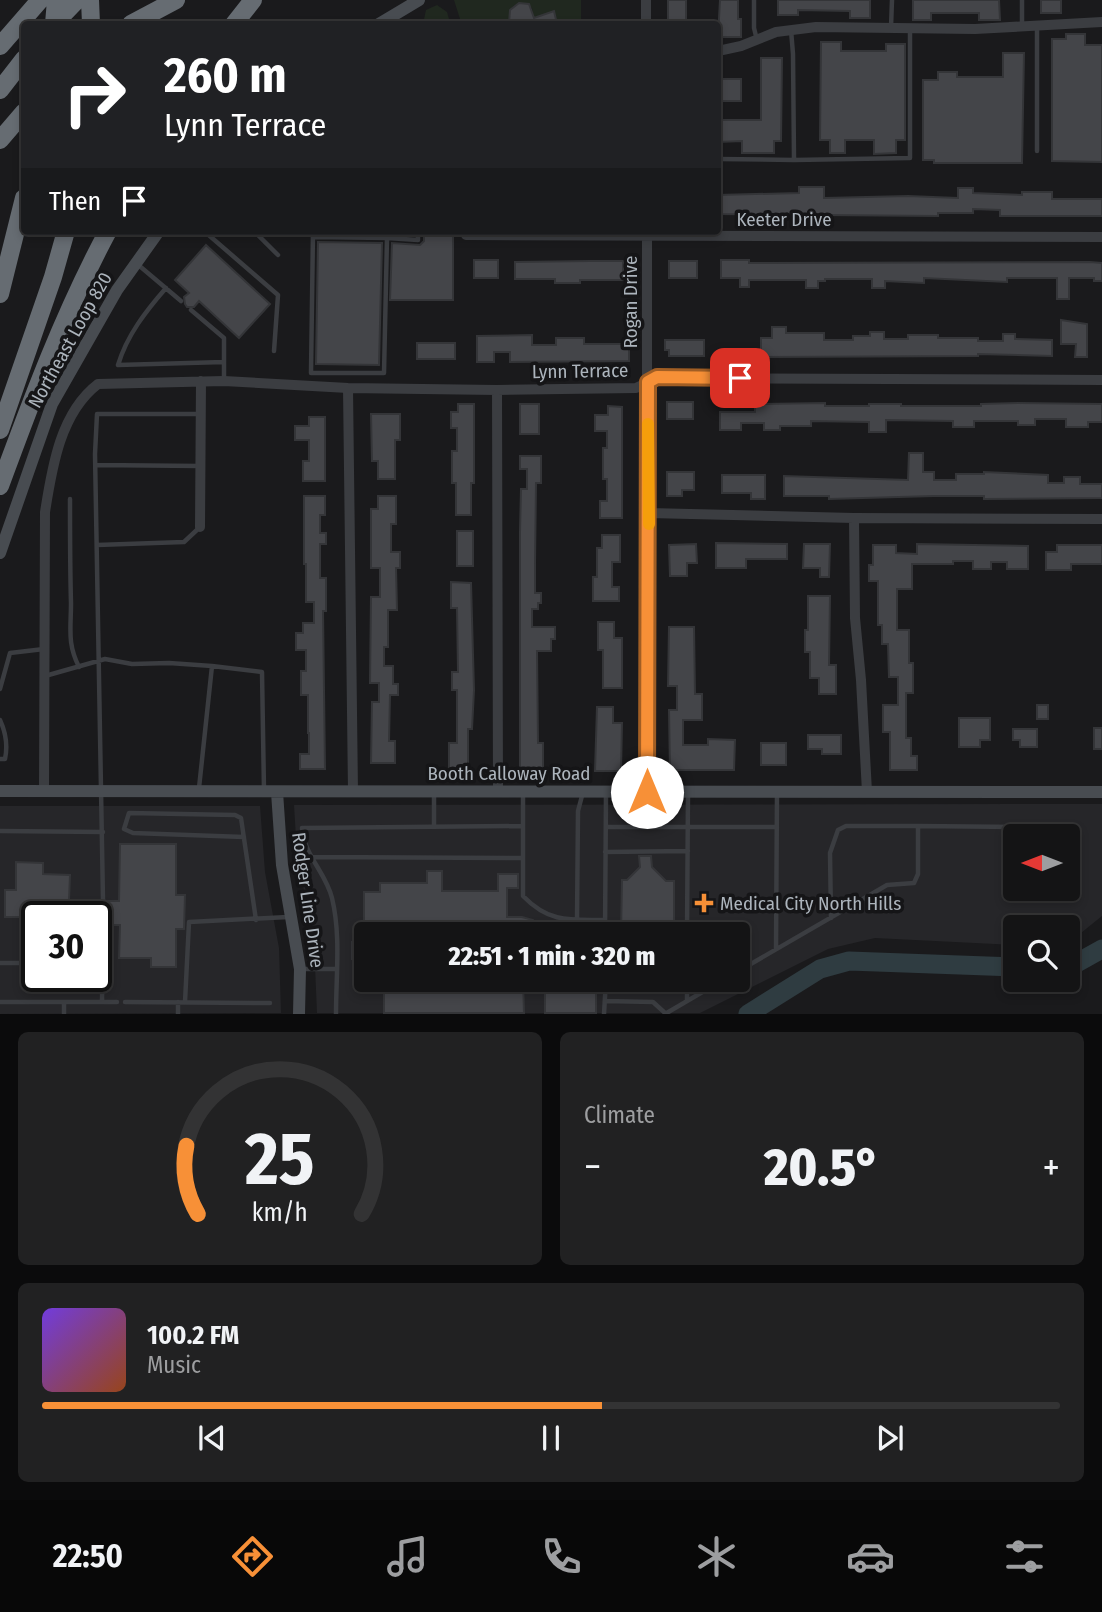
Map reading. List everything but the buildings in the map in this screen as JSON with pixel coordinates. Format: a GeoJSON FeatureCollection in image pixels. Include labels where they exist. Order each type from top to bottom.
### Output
{"type":"FeatureCollection","features":[{"type":"Feature","properties":{"kind":"highway"},"geometry":{"type":"LineString","coordinates":[[21,21],[40,0]]}},
{"type":"Feature","properties":{"kind":"highway"},"geometry":{"type":"LineString","coordinates":[[54,21],[56,0]]}},
{"type":"Feature","properties":{"kind":"highway"},"geometry":{"type":"LineString","coordinates":[[57,21],[78,0]]}},
{"type":"Feature","properties":{"kind":"highway"},"geometry":{"type":"LineString","coordinates":[[90,0],[91,21]]}},
{"type":"Feature","properties":{"kind":"highway"},"geometry":{"type":"LineString","coordinates":[[136,21],[176,0]]}},
{"type":"Feature","properties":{"kind":"highway"},"geometry":{"type":"LineString","coordinates":[[236,21],[253,0]]}},
{"type":"Feature","properties":{"kind":"highway"},"geometry":{"type":"LineString","coordinates":[[2,43],[21,22]]}},
{"type":"Feature","properties":{"kind":"highway"},"geometry":{"type":"LineString","coordinates":[[2,87],[21,63]]}},
{"type":"Feature","properties":{"kind":"highway"},"geometry":{"type":"LineString","coordinates":[[2,137],[21,115]]}},
{"type":"Feature","properties":{"kind":"highway"},"geometry":{"type":"LineString","coordinates":[[0,294],[21,210]]}},
{"type":"Feature","properties":{"kind":"highway"},"geometry":{"type":"LineString","coordinates":[[0,430],[65,235]]}},
{"type":"Feature","properties":{"kind":"highway"},"geometry":{"type":"LineString","coordinates":[[0,486],[37,384],[80,286],[106,235]]}},
{"type":"Feature","properties":{"kind":"street"},"geometry":{"type":"LineString","coordinates":[[386,21],[419,0]]}},
{"type":"Feature","properties":{"kind":"street"},"geometry":{"type":"LineString","coordinates":[[646,0],[646,21]]}},
{"type":"Feature","properties":{"kind":"street"},"geometry":{"type":"LineString","coordinates":[[721,50],[791,29],[816,27],[975,30],[1102,22]]}},
{"type":"Feature","properties":{"kind":"street","name":"Keeter Drive"},"geometry":{"type":"LineString","coordinates":[[721,234],[1102,237]]}},
{"type":"Feature","properties":{"kind":"street","name":"Northeast Loop 820"},"geometry":{"type":"LineString","coordinates":[[0,553],[52,404],[110,302],[156,235]]}},
{"type":"Feature","properties":{"kind":"street","name":"Rogan Drive"},"geometry":{"type":"LineString","coordinates":[[647,235],[647,792]]}},
{"type":"Feature","properties":{"kind":"street","name":"Lynn Terrace"},"geometry":{"type":"LineString","coordinates":[[44,649],[45,512],[52,470],[78,404],[98,384],[224,381],[348,388],[497,390],[636,388],[657,377],[1102,380]]}},
{"type":"Feature","properties":{"kind":"street"},"geometry":{"type":"LineString","coordinates":[[200,527],[201,381]]}},
{"type":"Feature","properties":{"kind":"street"},"geometry":{"type":"LineString","coordinates":[[348,388],[353,792]]}},
{"type":"Feature","properties":{"kind":"street"},"geometry":{"type":"LineString","coordinates":[[497,390],[498,792]]}},
{"type":"Feature","properties":{"kind":"street"},"geometry":{"type":"LineString","coordinates":[[649,513],[854,518],[1102,519]]}},
{"type":"Feature","properties":{"kind":"street"},"geometry":{"type":"LineString","coordinates":[[854,518],[855,618],[867,792]]}},
{"type":"Feature","properties":{"kind":"street"},"geometry":{"type":"LineString","coordinates":[[44,649],[44,792]]}},
{"type":"Feature","properties":{"kind":"street","name":"Booth Calloway Road"},"geometry":{"type":"LineString","coordinates":[[0,791],[1102,793]]}},
{"type":"Feature","properties":{"kind":"street","name":"Rodger Line Drive"},"geometry":{"type":"LineString","coordinates":[[270,792],[300,969],[299,1013]]}},
{"type":"Feature","properties":{"kind":"lane"},"geometry":{"type":"LineString","coordinates":[[754,0],[757,40]]}},
{"type":"Feature","properties":{"kind":"lane"},"geometry":{"type":"LineString","coordinates":[[891,28],[892,0]]}},
{"type":"Feature","properties":{"kind":"lane"},"geometry":{"type":"LineString","coordinates":[[1022,0],[1022,27]]}},
{"type":"Feature","properties":{"kind":"lane"},"geometry":{"type":"LineString","coordinates":[[1037,24],[1037,152]]}},
{"type":"Feature","properties":{"kind":"lane"},"geometry":{"type":"LineString","coordinates":[[791,29],[794,160]]}},
{"type":"Feature","properties":{"kind":"lane"},"geometry":{"type":"LineString","coordinates":[[721,159],[910,158],[910,29]]}},
{"type":"Feature","properties":{"kind":"lane"},"geometry":{"type":"LineString","coordinates":[[209,235],[278,295],[274,351]]}},
{"type":"Feature","properties":{"kind":"lane"},"geometry":{"type":"LineString","coordinates":[[258,235],[278,254]]}},
{"type":"Feature","properties":{"kind":"lane"},"geometry":{"type":"LineString","coordinates":[[313,235],[311,373],[384,373],[387,238]]}},
{"type":"Feature","properties":{"kind":"lane"},"geometry":{"type":"LineString","coordinates":[[352,235],[418,240],[418,235]]}},
{"type":"Feature","properties":{"kind":"lane"},"geometry":{"type":"LineString","coordinates":[[136,263],[181,301]]}},
{"type":"Feature","properties":{"kind":"lane"},"geometry":{"type":"LineString","coordinates":[[166,288],[147,310],[127,341],[118,365],[224,362]]}},
{"type":"Feature","properties":{"kind":"lane"},"geometry":{"type":"LineString","coordinates":[[191,310],[224,338],[224,381]]}},
{"type":"Feature","properties":{"kind":"lane"},"geometry":{"type":"LineString","coordinates":[[103,901],[97,414],[201,414]]}},
{"type":"Feature","properties":{"kind":"lane"},"geometry":{"type":"LineString","coordinates":[[96,465],[200,466]]}},
{"type":"Feature","properties":{"kind":"lane"},"geometry":{"type":"LineString","coordinates":[[70,499],[69,627],[72,651],[79,667]]}},
{"type":"Feature","properties":{"kind":"lane"},"geometry":{"type":"LineString","coordinates":[[97,545],[184,542],[200,527]]}},
{"type":"Feature","properties":{"kind":"lane"},"geometry":{"type":"LineString","coordinates":[[0,689],[10,653],[44,649]]}},
{"type":"Feature","properties":{"kind":"lane"},"geometry":{"type":"LineString","coordinates":[[44,677],[105,659],[132,664],[169,663],[262,672],[270,792]]}},
{"type":"Feature","properties":{"kind":"lane"},"geometry":{"type":"LineString","coordinates":[[199,792],[212,666]]}},
{"type":"Feature","properties":{"kind":"lane"},"geometry":{"type":"LineString","coordinates":[[0,720],[5,731],[7,750],[5,759],[0,758]]}},
{"type":"Feature","properties":{"kind":"lane"},"geometry":{"type":"LineString","coordinates":[[433,826],[434,792]]}},
{"type":"Feature","properties":{"kind":"lane"},"geometry":{"type":"LineString","coordinates":[[523,792],[523,896],[531,904],[561,920],[605,920],[606,792]]}},
{"type":"Feature","properties":{"kind":"lane"},"geometry":{"type":"LineString","coordinates":[[577,920],[578,810],[583,792]]}},
{"type":"Feature","properties":{"kind":"lane"},"geometry":{"type":"LineString","coordinates":[[687,922],[688,792]]}},
{"type":"Feature","properties":{"kind":"lane"},"geometry":{"type":"LineString","coordinates":[[776,949],[778,792]]}},
{"type":"Feature","properties":{"kind":"lane"},"geometry":{"type":"LineString","coordinates":[[244,837],[133,833],[124,829],[129,813],[235,815],[241,818],[244,837],[256,920]]}},
{"type":"Feature","properties":{"kind":"lane"},"geometry":{"type":"LineString","coordinates":[[336,1013],[336,921],[331,895],[311,857],[302,828],[523,826]]}},
{"type":"Feature","properties":{"kind":"lane"},"geometry":{"type":"LineString","coordinates":[[606,827],[777,827]]}},
{"type":"Feature","properties":{"kind":"lane"},"geometry":{"type":"LineString","coordinates":[[831,919],[830,853],[838,830],[846,827],[1003,827]]}},
{"type":"Feature","properties":{"kind":"lane"},"geometry":{"type":"LineString","coordinates":[[750,964],[887,885],[914,883],[918,874],[918,827]]}},
{"type":"Feature","properties":{"kind":"lane"},"geometry":{"type":"LineString","coordinates":[[0,831],[103,832]]}},
{"type":"Feature","properties":{"kind":"lane"},"geometry":{"type":"LineString","coordinates":[[606,852],[688,851]]}},
{"type":"Feature","properties":{"kind":"lane"},"geometry":{"type":"LineString","coordinates":[[311,857],[523,858]]}},
{"type":"Feature","properties":{"kind":"lane"},"geometry":{"type":"LineString","coordinates":[[185,1002],[190,922],[292,916]]}},
{"type":"Feature","properties":{"kind":"lane"},"geometry":{"type":"LineString","coordinates":[[0,963],[21,963]]}},
{"type":"Feature","properties":{"kind":"lane"},"geometry":{"type":"LineString","coordinates":[[300,969],[336,969]]}},
{"type":"Feature","properties":{"kind":"lane"},"geometry":{"type":"LineString","coordinates":[[103,992],[103,1002]]}},
{"type":"Feature","properties":{"kind":"lane"},"geometry":{"type":"LineString","coordinates":[[604,1013],[605,992]]}},
{"type":"Feature","properties":{"kind":"lane"},"geometry":{"type":"LineString","coordinates":[[687,992],[687,1001]]}},
{"type":"Feature","properties":{"kind":"lane"},"geometry":{"type":"LineString","coordinates":[[605,1002],[653,1002],[665,1013],[702,992]]}},
{"type":"Feature","properties":{"kind":"lane"},"geometry":{"type":"LineString","coordinates":[[0,1002],[117,1002]]}},
{"type":"Feature","properties":{"kind":"lane"},"geometry":{"type":"LineString","coordinates":[[64,1002],[64,1013]]}},
{"type":"Feature","properties":{"kind":"lane"},"geometry":{"type":"LineString","coordinates":[[125,1002],[270,1003]]}},
{"type":"Feature","properties":{"kind":"lane"},"geometry":{"type":"LineString","coordinates":[[178,1002],[178,1013]]}},
{"type":"Feature","properties":{"kind":"shaded area"},"geometry":{"type":"Polygon","coordinates":[[[454,0],[581,0],[581,21],[556,21],[554,11],[533,18],[532,8],[525,3],[512,8],[509,21],[461,21],[454,0]]]}},
{"type":"Feature","properties":{"kind":"shaded area"},"geometry":{"type":"Polygon","coordinates":[[[437,5],[447,12],[449,19],[424,21],[426,10],[437,5]]]}},
{"type":"Feature","properties":{"kind":"shaded area","name":"Medical City North Hills"},"geometry":{"type":"Polygon","coordinates":[[[1102,804],[1102,916],[1080,934],[1080,915],[1003,915],[1003,944],[875,938],[828,949],[750,988],[750,922],[354,922],[354,992],[742,992],[700,1013],[317,1013],[309,916],[297,854],[294,805],[1102,804]]]}},
{"type":"Feature","properties":{"kind":"shaded area"},"geometry":{"type":"Polygon","coordinates":[[[0,806],[260,806],[265,872],[279,948],[281,1013],[0,1014],[0,806]]]}},
{"type":"Feature","properties":{"kind":"waterway"},"geometry":{"type":"LineString","coordinates":[[1080,961],[1102,949]]}},
{"type":"Feature","properties":{"kind":"waterway"},"geometry":{"type":"LineString","coordinates":[[748,1014],[820,969],[849,961],[1003,967]]}},
{"type":"Feature","properties":{"kind":"slow traffic"},"geometry":{"type":"LineString","coordinates":[[648,424],[649,524]]}},
{"type":"Feature","properties":{"kind":"place","name":"Medical City North Hills"},"geometry":{"type":"Point","coordinates":[704,903]}},
{"type":"Feature","properties":{"kind":"route"},"geometry":{"type":"LineString","coordinates":[[647,792],[648,382],[657,377],[740,378]]}}]}
